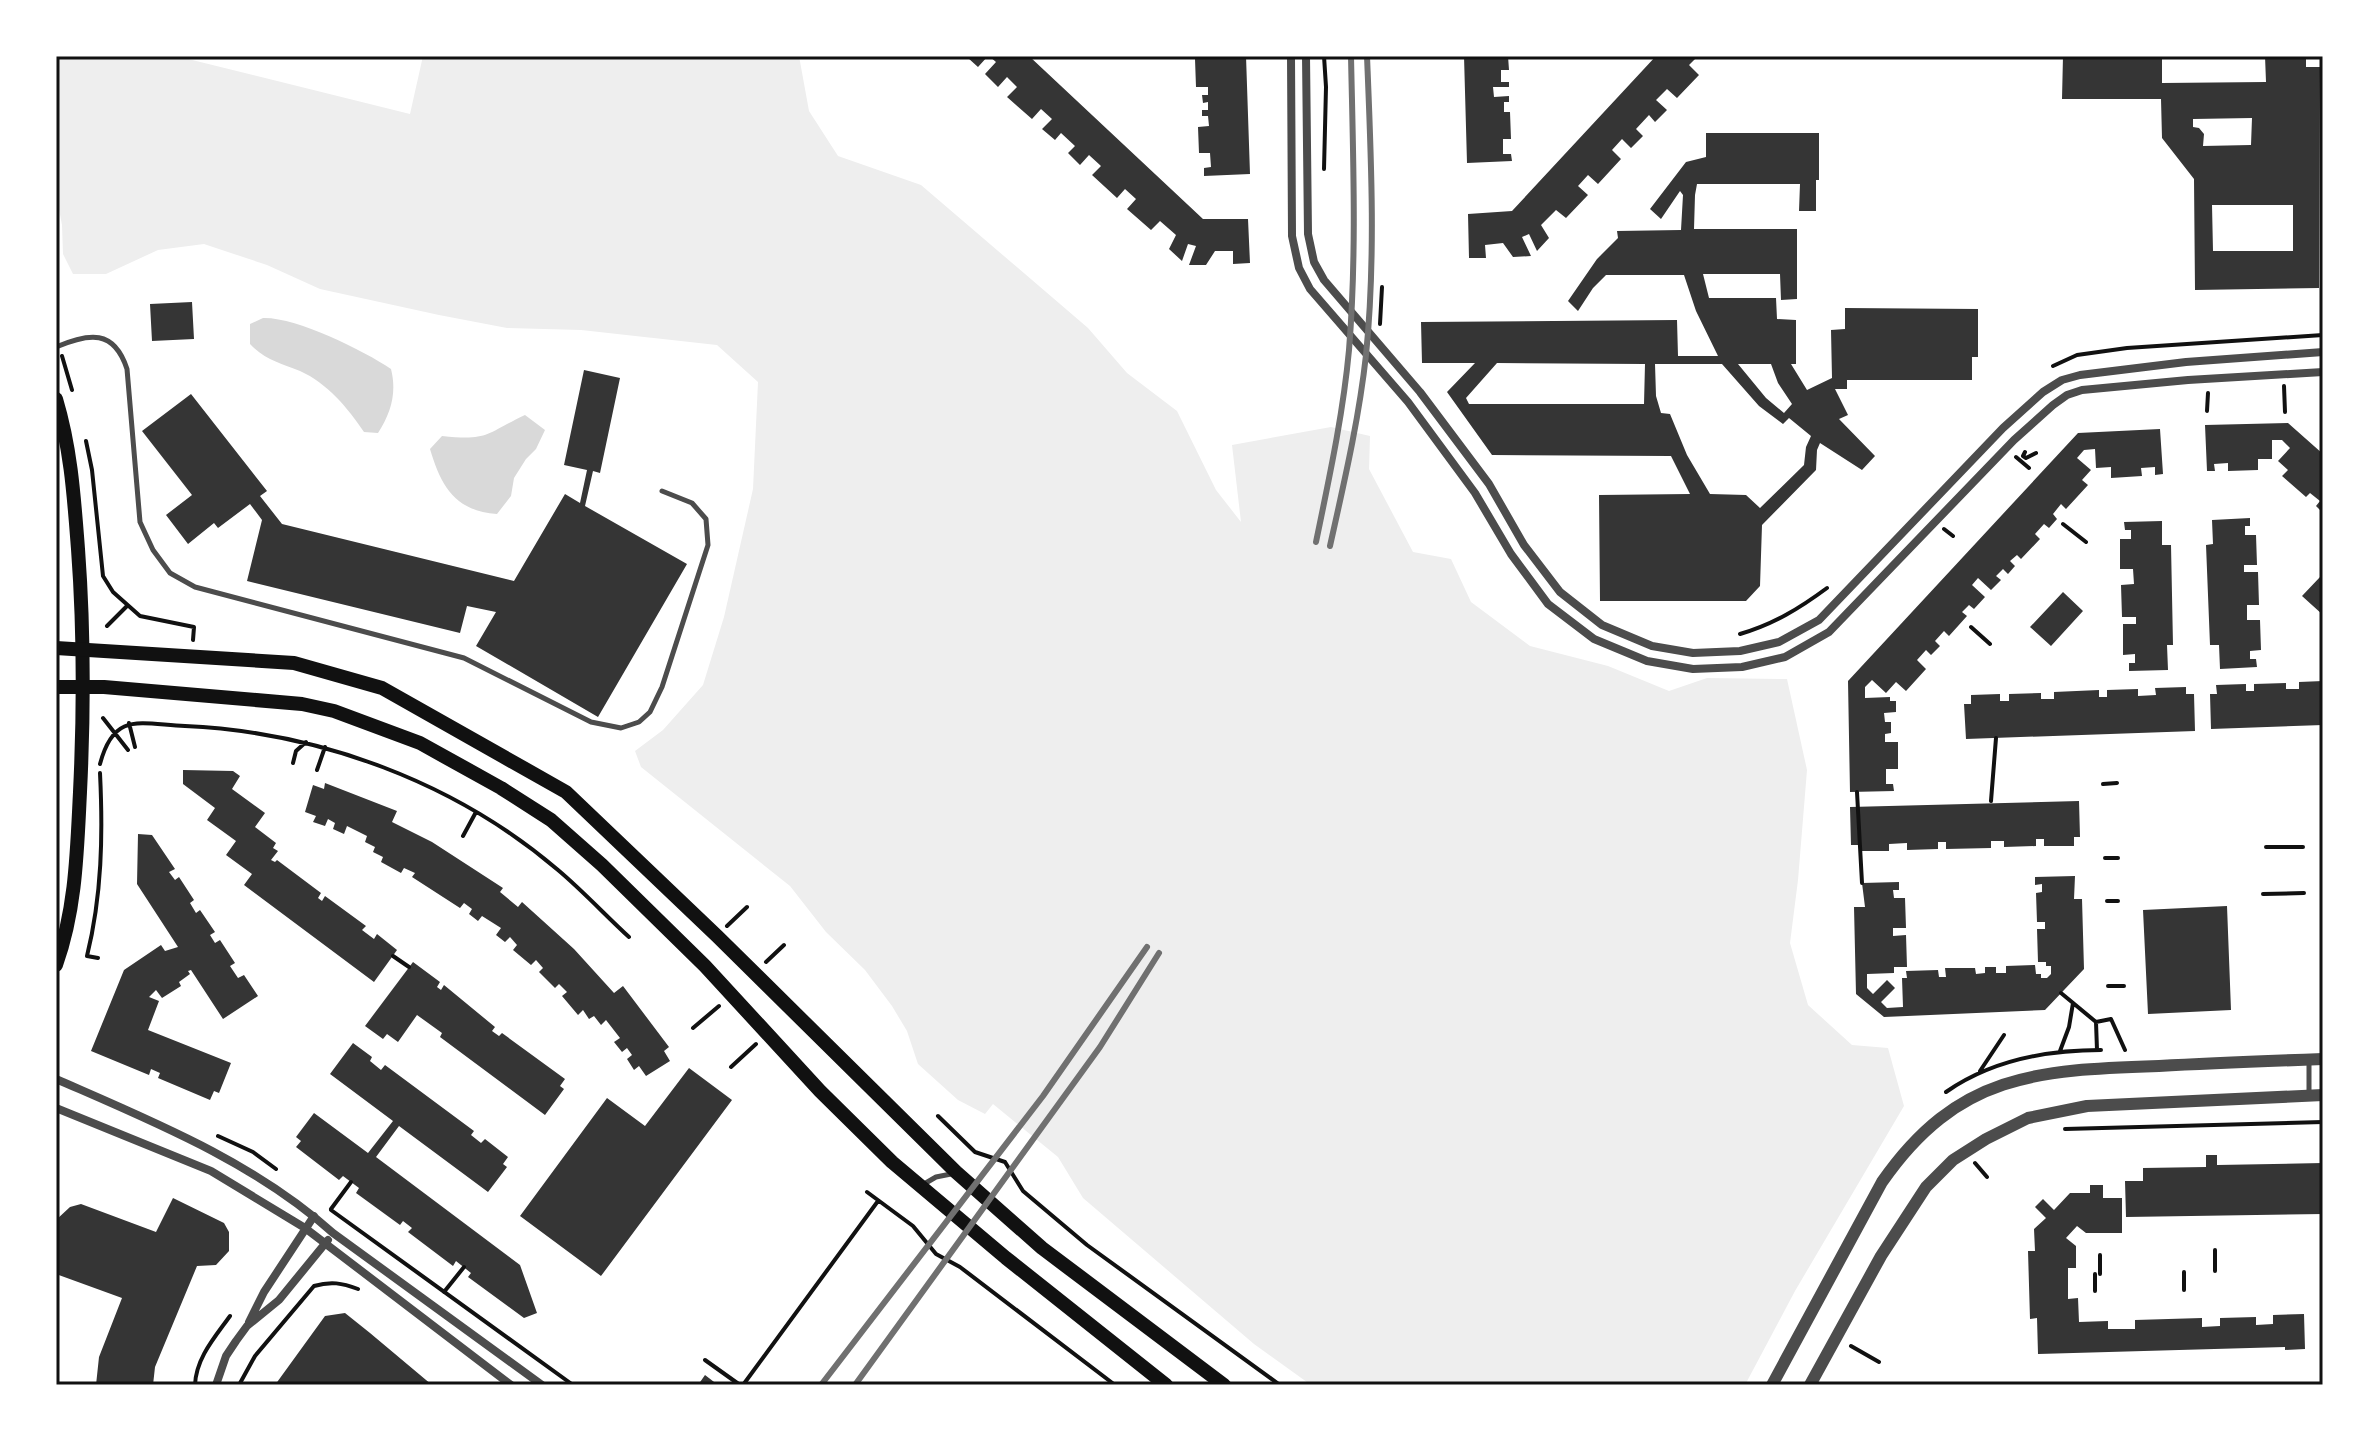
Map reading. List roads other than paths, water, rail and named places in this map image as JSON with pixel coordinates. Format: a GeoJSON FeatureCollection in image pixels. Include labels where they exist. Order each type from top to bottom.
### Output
{"type":"FeatureCollection","features":[{"type":"Feature","properties":{"kind":"main road"},"geometry":{"type":"LineString","coordinates":[[56,399],[72,464],[83,649],[75,882],[69,921],[56,965]]}},
{"type":"Feature","properties":{"kind":"main road"},"geometry":{"type":"LineString","coordinates":[[56,648],[294,663],[382,688],[566,792],[956,1172],[1042,1248],[1222,1385]]}},
{"type":"Feature","properties":{"kind":"main road"},"geometry":{"type":"LineString","coordinates":[[56,687],[83,686],[302,704],[334,711],[420,743],[501,788],[551,820],[602,865],[705,966],[820,1091],[919,1187],[1166,1385]]}},
{"type":"Feature","properties":{"kind":"street"},"geometry":{"type":"LineString","coordinates":[[1291,56],[1292,236],[1299,268],[1310,289],[1408,402],[1475,493],[1511,554],[1548,604],[1594,639],[1647,661],[1693,669],[1742,667],[1785,657],[1829,632],[2014,440],[2067,395],[2082,390],[2188,380],[2323,372]]}},
{"type":"Feature","properties":{"kind":"street"},"geometry":{"type":"LineString","coordinates":[[1306,56],[1308,234],[1314,262],[1324,280],[1420,392],[1489,484],[1524,545],[1560,592],[1602,625],[1652,646],[1693,653],[1740,651],[1779,642],[1819,620],[2003,428],[2043,392],[2062,380],[2186,362],[2323,352]]}},
{"type":"Feature","properties":{"kind":"street"},"geometry":{"type":"LineString","coordinates":[[1772,1385],[1882,1182],[1903,1151],[1930,1124],[1963,1103],[2005,1082],[2064,1070],[2316,1059]]}},
{"type":"Feature","properties":{"kind":"street"},"geometry":{"type":"LineString","coordinates":[[56,1079],[164,1126],[218,1154],[314,1216],[542,1385]]}},
{"type":"Feature","properties":{"kind":"street"},"geometry":{"type":"LineString","coordinates":[[1810,1385],[1881,1256],[1926,1187],[1953,1160],[1986,1139],[2028,1118],[2087,1106],[2323,1095]]}},
{"type":"Feature","properties":{"kind":"street"},"geometry":{"type":"LineString","coordinates":[[56,1108],[211,1171],[305,1228],[511,1385]]}},
{"type":"Feature","properties":{"kind":"street"},"geometry":{"type":"LineString","coordinates":[[216,1385],[226,1356],[314,1216]]}},
{"type":"Feature","properties":{"kind":"street"},"geometry":{"type":"LineString","coordinates":[[247,1326],[279,1300],[333,1233]]}},
{"type":"Feature","properties":{"kind":"lane"},"geometry":{"type":"LineString","coordinates":[[57,347],[81,336],[105,339],[122,354],[127,369],[140,522],[153,550],[170,573],[195,587],[464,658],[591,722],[621,728],[639,722],[650,712],[662,687],[708,545],[706,519],[692,503],[662,491]]}},
{"type":"Feature","properties":{"kind":"lane"},"geometry":{"type":"LineString","coordinates":[[2309,1095],[2316,1059]]}},
{"type":"Feature","properties":{"kind":"lane"},"geometry":{"type":"LineString","coordinates":[[919,1187],[936,1177],[956,1172]]}},
{"type":"Feature","properties":{"kind":"railway"},"geometry":{"type":"LineString","coordinates":[[1316,542],[1331,471],[1349,350],[1354,240],[1351,56]]}},
{"type":"Feature","properties":{"kind":"railway"},"geometry":{"type":"LineString","coordinates":[[1330,546],[1351,451],[1369,318],[1372,206],[1367,56]]}},
{"type":"Feature","properties":{"kind":"railway"},"geometry":{"type":"LineString","coordinates":[[821,1385],[1043,1096],[1147,947]]}},
{"type":"Feature","properties":{"kind":"railway"},"geometry":{"type":"LineString","coordinates":[[855,1385],[1100,1047],[1159,953]]}}]}
